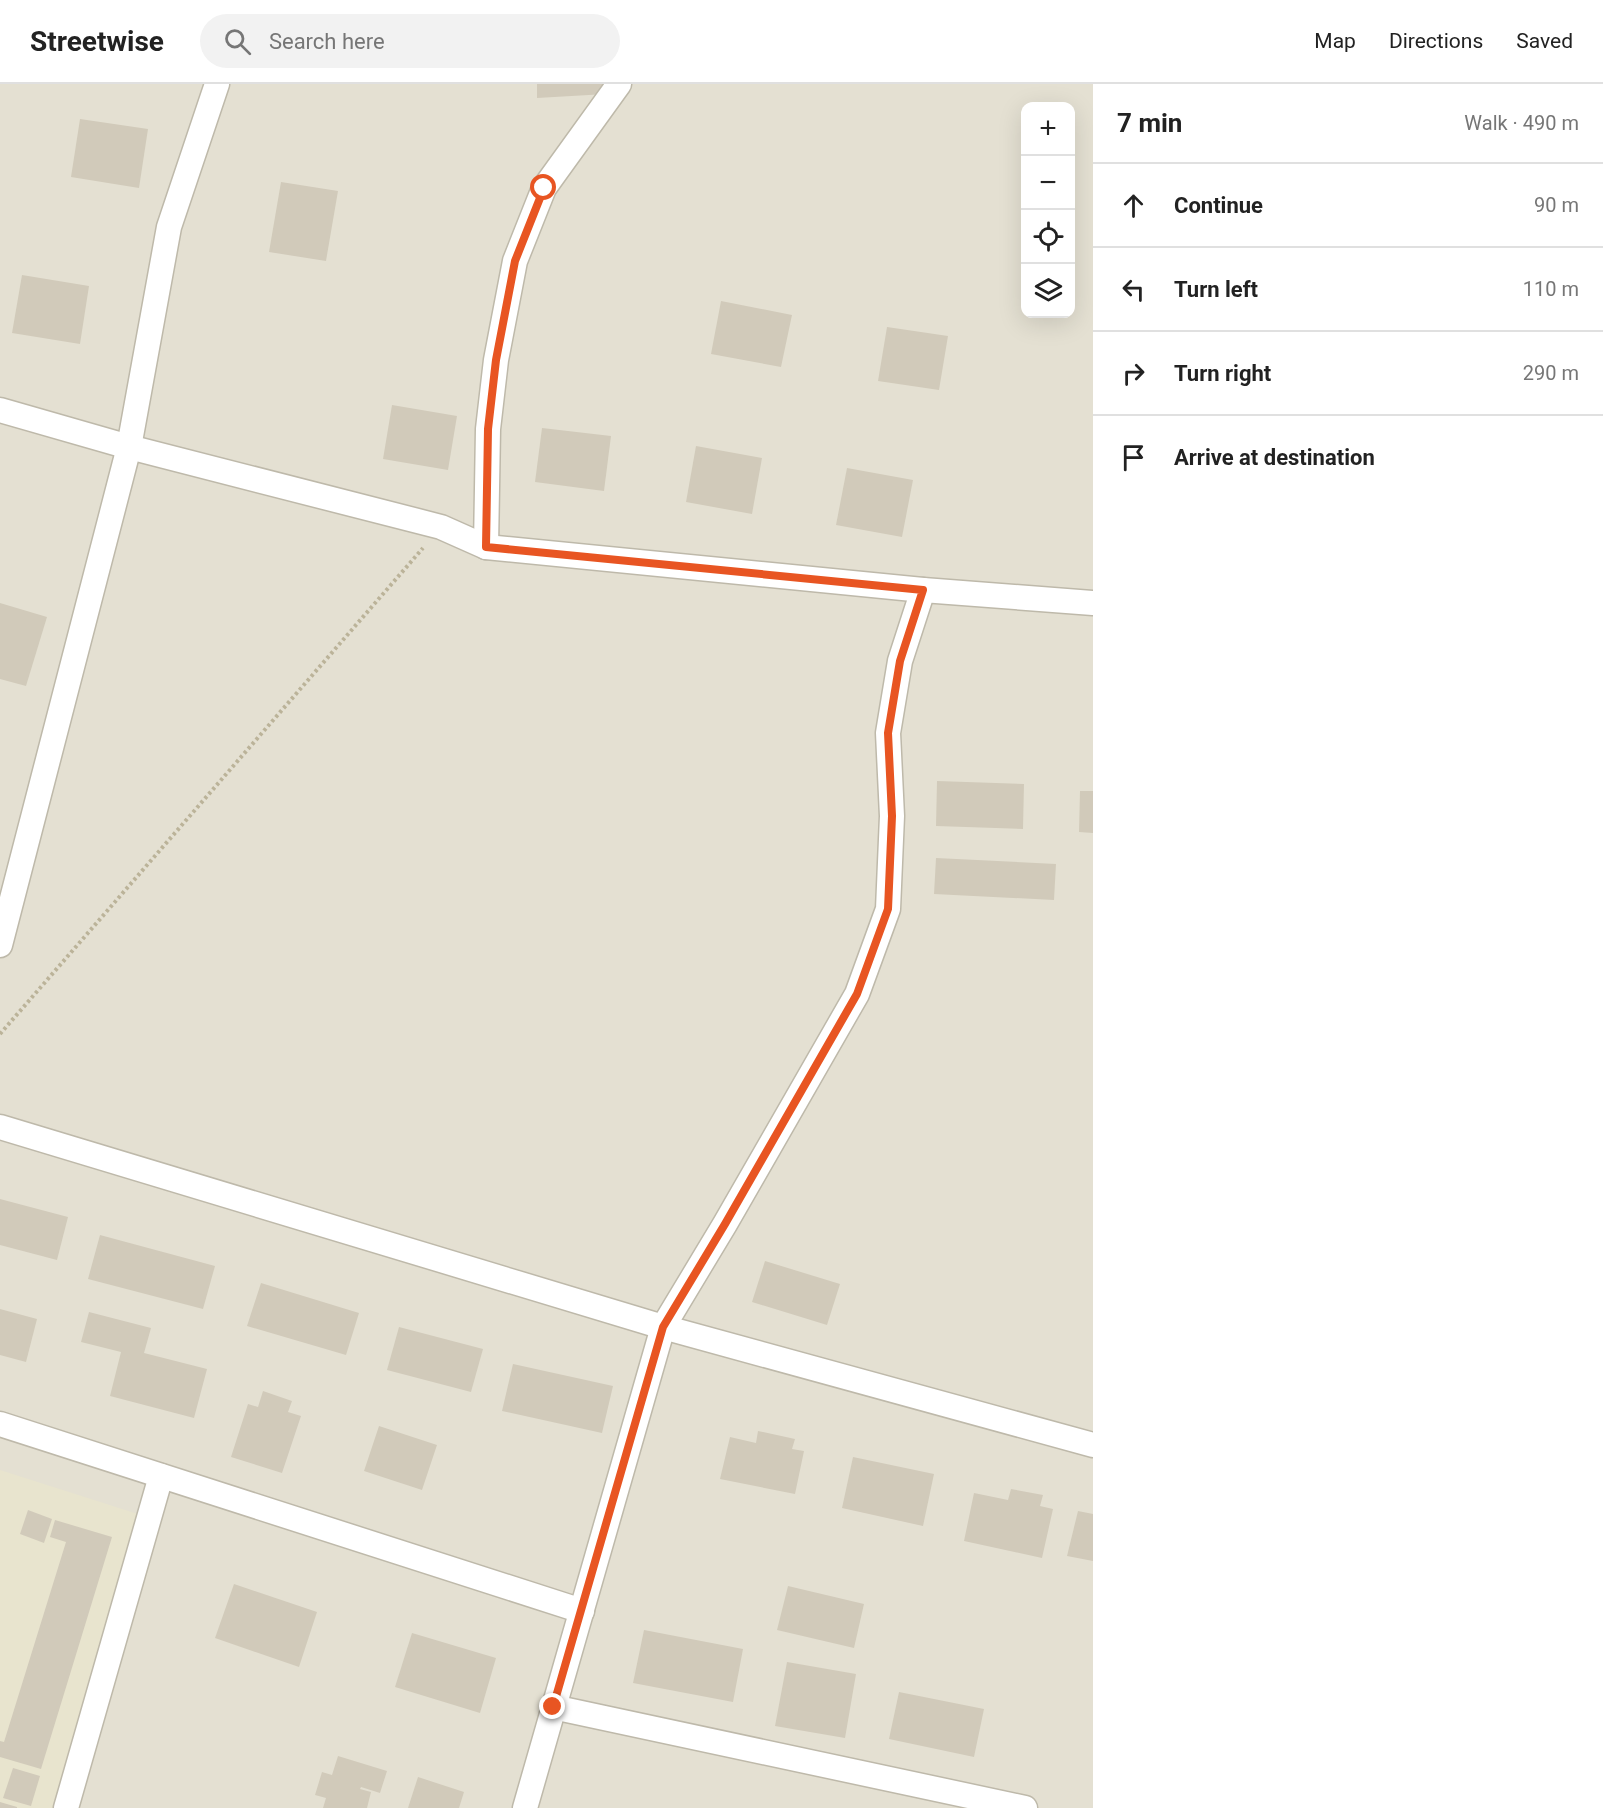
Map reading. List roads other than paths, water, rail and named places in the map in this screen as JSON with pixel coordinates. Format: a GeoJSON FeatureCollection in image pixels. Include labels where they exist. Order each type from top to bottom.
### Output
{"type":"FeatureCollection","features":[{"type":"Feature","properties":{"kind":"street"},"geometry":{"type":"LineString","coordinates":[[0,945],[129,447],[169,227],[217,84]]}},
{"type":"Feature","properties":{"kind":"street"},"geometry":{"type":"LineString","coordinates":[[486,547],[488,429],[496,360],[515,261],[544,188],[619,84]]}},
{"type":"Feature","properties":{"kind":"street"},"geometry":{"type":"LineString","coordinates":[[0,410],[129,447],[441,527],[486,547],[923,590],[1093,603]]}},
{"type":"Feature","properties":{"kind":"street"},"geometry":{"type":"LineString","coordinates":[[525,1808],[663,1327],[857,994],[888,909],[892,816],[888,733],[900,661],[923,590]]}},
{"type":"Feature","properties":{"kind":"street"},"geometry":{"type":"LineString","coordinates":[[0,1127],[663,1327],[1093,1445]]}},
{"type":"Feature","properties":{"kind":"street"},"geometry":{"type":"LineString","coordinates":[[0,1424],[582,1611]]}},
{"type":"Feature","properties":{"kind":"street"},"geometry":{"type":"LineString","coordinates":[[66,1808],[161,1476]]}},
{"type":"Feature","properties":{"kind":"street"},"geometry":{"type":"LineString","coordinates":[[553,1707],[1025,1808]]}}]}
